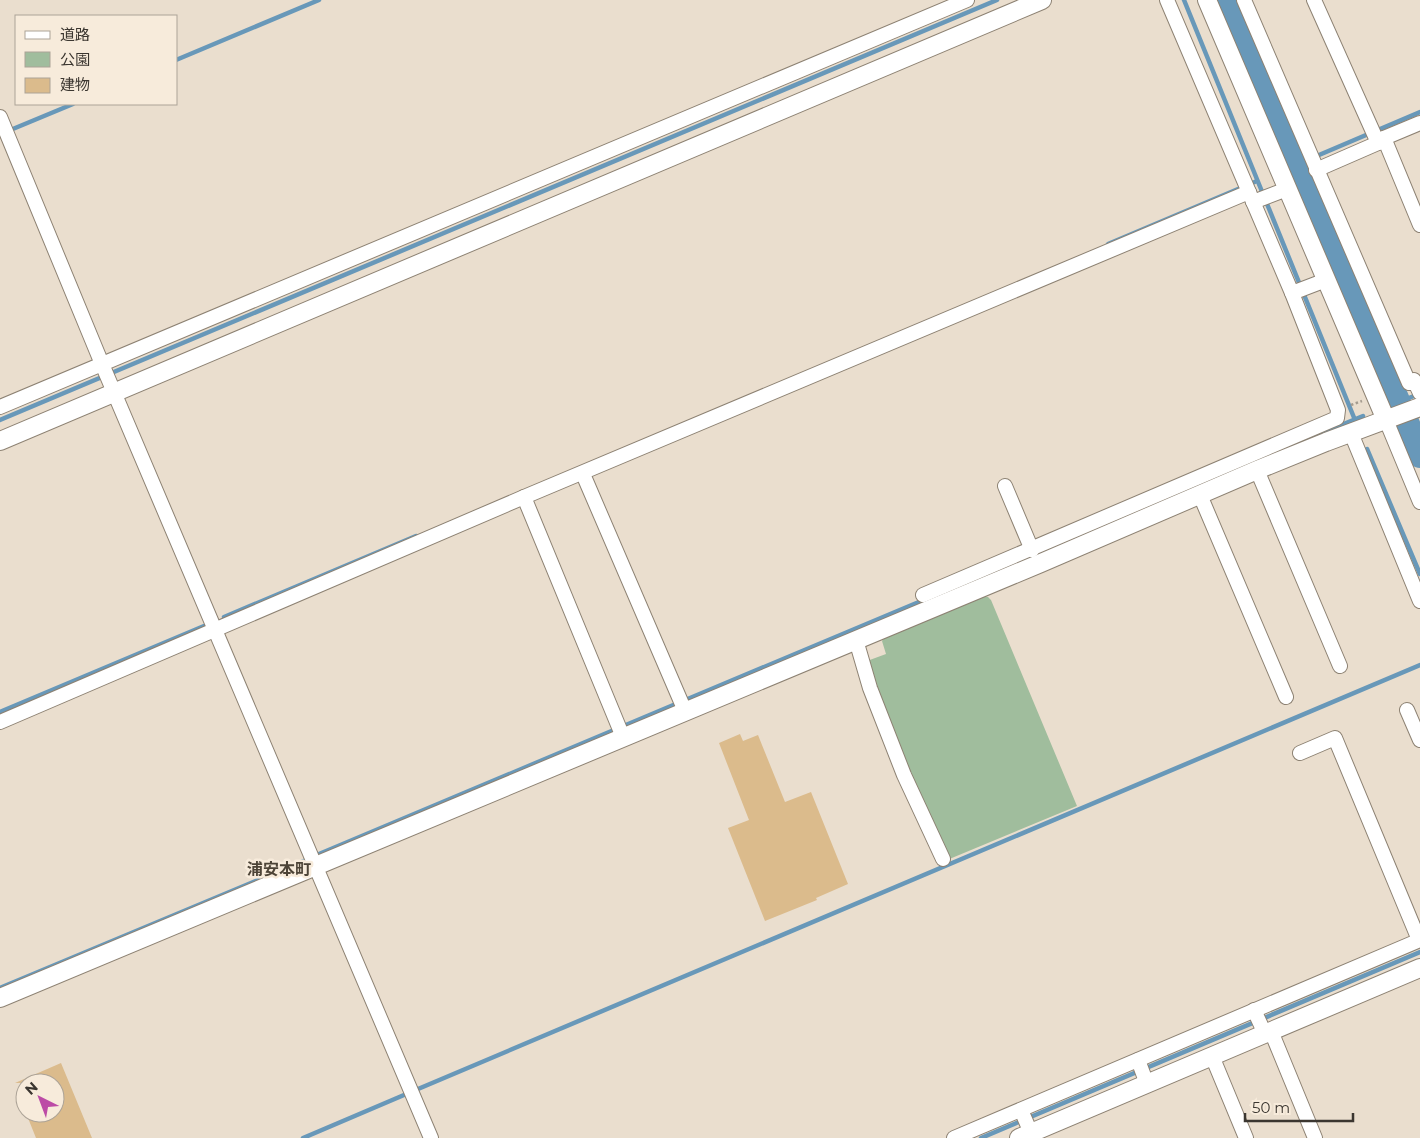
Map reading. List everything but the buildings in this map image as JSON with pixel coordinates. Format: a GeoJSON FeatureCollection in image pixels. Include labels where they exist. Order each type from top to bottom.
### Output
{"type":"FeatureCollection","features":[{"type":"Feature","properties":{"kind":"street"},"geometry":{"type":"LineString","coordinates":[[0,441],[108,376],[967,0]]}},
{"type":"Feature","properties":{"kind":"street"},"geometry":{"type":"LineString","coordinates":[[0,407],[108,376],[1042,0]]}},
{"type":"Feature","properties":{"kind":"street"},"geometry":{"type":"LineString","coordinates":[[1167,0],[1298,290],[1343,427],[1420,601]]}},
{"type":"Feature","properties":{"kind":"street"},"geometry":{"type":"LineString","coordinates":[[1207,0],[1326,280],[1389,419],[1420,502]]}},
{"type":"Feature","properties":{"kind":"street"},"geometry":{"type":"LineString","coordinates":[[0,998],[316,866],[683,705],[856,640],[962,586],[1037,554],[1343,427],[1389,419],[1418,392],[1409,383],[1244,0]]}},
{"type":"Feature","properties":{"kind":"street"},"geometry":{"type":"LineString","coordinates":[[1314,0],[1420,225]]}},
{"type":"Feature","properties":{"kind":"street"},"geometry":{"type":"LineString","coordinates":[[1316,170],[1377,136],[1420,122]]}},
{"type":"Feature","properties":{"kind":"street"},"geometry":{"type":"LineString","coordinates":[[4,127],[431,1138]]}},
{"type":"Feature","properties":{"kind":"street"},"geometry":{"type":"LineString","coordinates":[[0,722],[524,498],[1254,193],[1287,189]]}},
{"type":"Feature","properties":{"kind":"street"},"geometry":{"type":"LineString","coordinates":[[1298,290],[1326,280]]}},
{"type":"Feature","properties":{"kind":"street"},"geometry":{"type":"LineString","coordinates":[[1202,487],[1257,470],[1326,442],[1343,427]]}},
{"type":"Feature","properties":{"kind":"street"},"geometry":{"type":"LineString","coordinates":[[1257,470],[1340,666]]}},
{"type":"Feature","properties":{"kind":"street"},"geometry":{"type":"LineString","coordinates":[[583,474],[683,705]]}},
{"type":"Feature","properties":{"kind":"street"},"geometry":{"type":"LineString","coordinates":[[1005,486],[1037,554]]}},
{"type":"Feature","properties":{"kind":"street"},"geometry":{"type":"LineString","coordinates":[[1202,487],[1286,697]]}},
{"type":"Feature","properties":{"kind":"street"},"geometry":{"type":"LineString","coordinates":[[524,498],[621,731]]}},
{"type":"Feature","properties":{"kind":"street"},"geometry":{"type":"LineString","coordinates":[[923,595],[962,586]]}},
{"type":"Feature","properties":{"kind":"street"},"geometry":{"type":"LineString","coordinates":[[856,640],[870,688],[904,775],[944,858]]}},
{"type":"Feature","properties":{"kind":"street"},"geometry":{"type":"LineString","coordinates":[[1407,710],[1420,740]]}},
{"type":"Feature","properties":{"kind":"street"},"geometry":{"type":"LineString","coordinates":[[954,1138],[1025,1124],[1142,1071],[1261,1023],[1341,987],[1420,940],[1335,738],[1300,753]]}},
{"type":"Feature","properties":{"kind":"street"},"geometry":{"type":"LineString","coordinates":[[1025,1124],[1142,1071],[1212,1056],[1261,1023],[1341,987],[1420,968]]}},
{"type":"Feature","properties":{"kind":"street"},"geometry":{"type":"LineString","coordinates":[[1261,1023],[1315,1138]]}},
{"type":"Feature","properties":{"kind":"street"},"geometry":{"type":"LineString","coordinates":[[1212,1056],[1246,1138]]}},
{"type":"Feature","properties":{"kind":"green space"},"geometry":{"type":"Polygon","coordinates":[[[982,596],[988,597],[991,600],[1077,806],[947,860],[902,756],[867,661],[886,654],[882,641],[885,637],[982,596]]]}},
{"type":"Feature","properties":{"kind":"waterway"},"geometry":{"type":"LineString","coordinates":[[178,59],[319,0]]}},
{"type":"Feature","properties":{"kind":"waterway"},"geometry":{"type":"LineString","coordinates":[[0,420],[997,0]]}},
{"type":"Feature","properties":{"kind":"waterway"},"geometry":{"type":"LineString","coordinates":[[1184,0],[1355,420]]}},
{"type":"Feature","properties":{"kind":"waterway"},"geometry":{"type":"LineString","coordinates":[[1227,0],[1420,455]]}},
{"type":"Feature","properties":{"kind":"waterway"},"geometry":{"type":"LineString","coordinates":[[8,131],[71,105]]}},
{"type":"Feature","properties":{"kind":"waterway"},"geometry":{"type":"LineString","coordinates":[[1319,155],[1420,112]]}},
{"type":"Feature","properties":{"kind":"waterway"},"geometry":{"type":"LineString","coordinates":[[1296,165],[1302,162]]}},
{"type":"Feature","properties":{"kind":"waterway"},"geometry":{"type":"LineString","coordinates":[[1108,244],[1257,181]]}},
{"type":"Feature","properties":{"kind":"waterway"},"geometry":{"type":"LineString","coordinates":[[1391,405],[1419,394]]}},
{"type":"Feature","properties":{"kind":"waterway"},"geometry":{"type":"LineString","coordinates":[[1247,464],[1363,416]]}},
{"type":"Feature","properties":{"kind":"waterway"},"geometry":{"type":"LineString","coordinates":[[1367,449],[1420,574]]}},
{"type":"Feature","properties":{"kind":"waterway"},"geometry":{"type":"LineString","coordinates":[[224,617],[416,536]]}},
{"type":"Feature","properties":{"kind":"waterway"},"geometry":{"type":"LineString","coordinates":[[319,854],[926,599]]}},
{"type":"Feature","properties":{"kind":"waterway"},"geometry":{"type":"LineString","coordinates":[[0,712],[204,626]]}},
{"type":"Feature","properties":{"kind":"waterway"},"geometry":{"type":"LineString","coordinates":[[418,1089],[1420,665]]}},
{"type":"Feature","properties":{"kind":"waterway"},"geometry":{"type":"LineString","coordinates":[[0,988],[306,860]]}},
{"type":"Feature","properties":{"kind":"waterway"},"geometry":{"type":"LineString","coordinates":[[981,1138],[1420,952]]}},
{"type":"Feature","properties":{"kind":"waterway"},"geometry":{"type":"LineString","coordinates":[[303,1138],[404,1095]]}},
{"type":"Feature","properties":{"kind":"district","name":"浦安本町"},"geometry":{"type":"Point","coordinates":[279,869]}}]}
